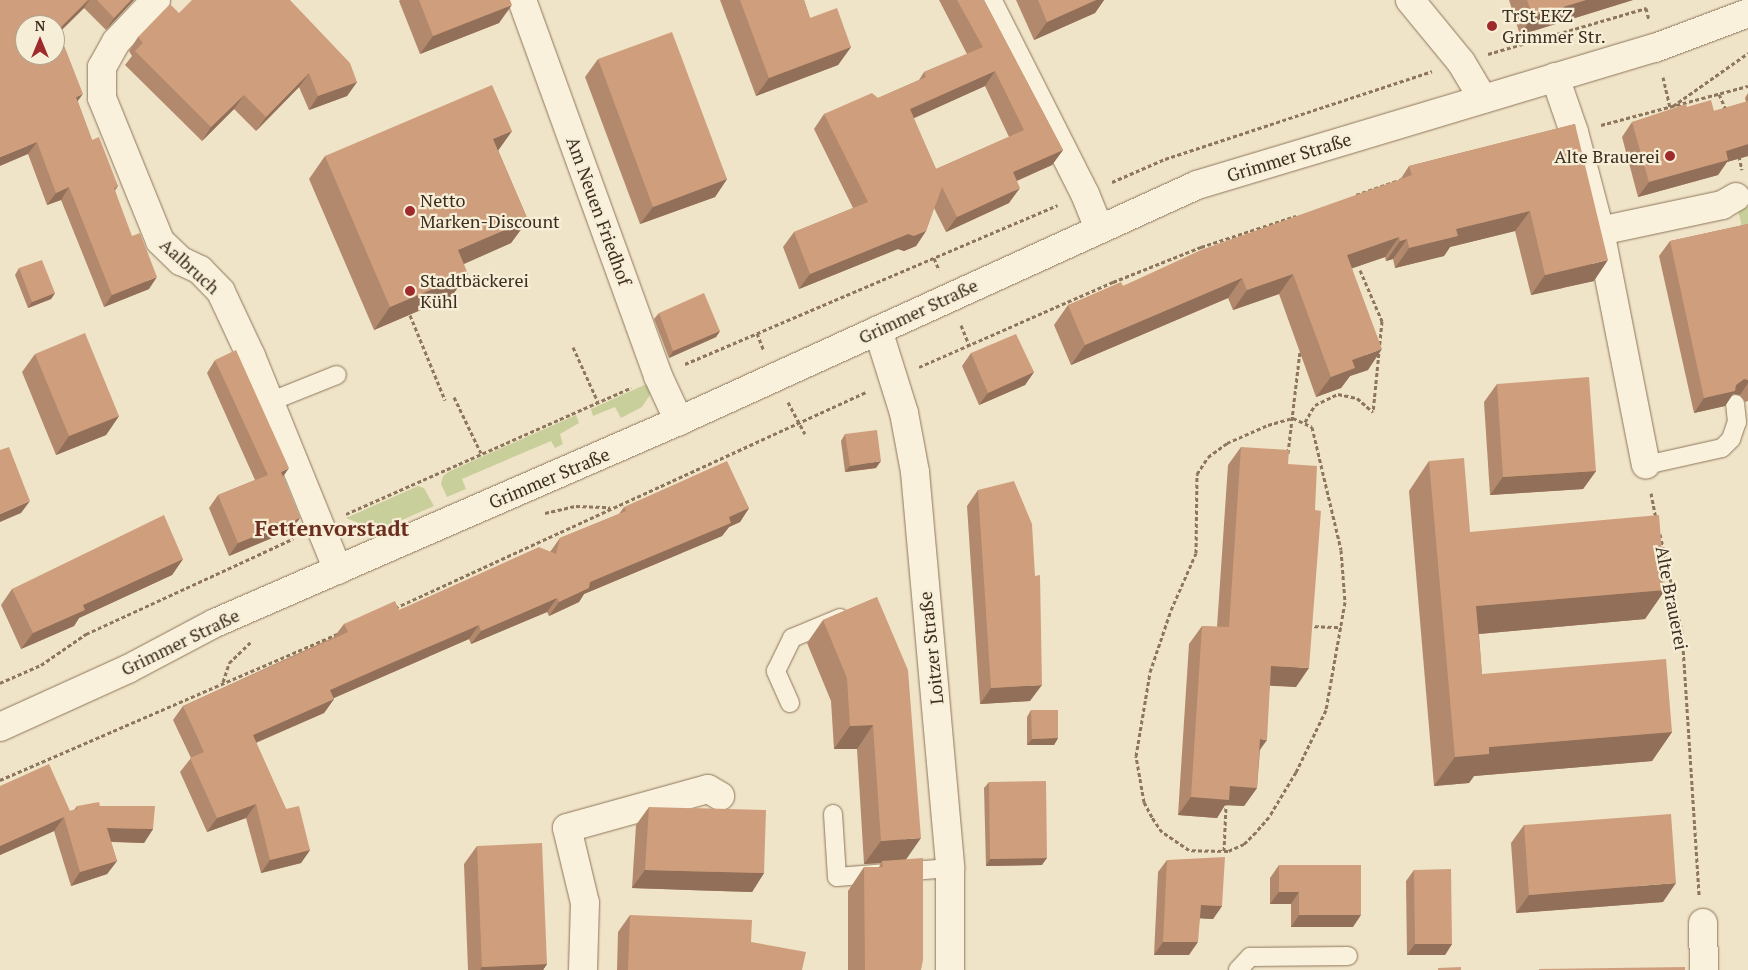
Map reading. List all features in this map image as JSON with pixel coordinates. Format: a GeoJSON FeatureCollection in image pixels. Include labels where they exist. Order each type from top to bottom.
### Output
{"type":"FeatureCollection","features":[{"type":"Feature","properties":{"kind":"main road","name":"Aalbruch"},"geometry":{"type":"LineString","coordinates":[[156,0],[116,42],[102,67],[102,98],[160,241],[181,261],[200,270],[221,292],[269,402],[338,570]]}},
{"type":"Feature","properties":{"kind":"main road","name":"Am Neuen Friedhof"},"geometry":{"type":"LineString","coordinates":[[522,0],[658,376],[679,421]]}},
{"type":"Feature","properties":{"kind":"main road"},"geometry":{"type":"LineString","coordinates":[[987,0],[1085,194],[1098,228]]}},
{"type":"Feature","properties":{"kind":"main road"},"geometry":{"type":"LineString","coordinates":[[1410,0],[1461,62],[1483,99]]}},
{"type":"Feature","properties":{"kind":"main road","name":"Grimmer Straße"},"geometry":{"type":"LineString","coordinates":[[0,727],[128,669],[215,623],[679,421],[1098,228],[1197,185],[1655,48],[1748,13]]}},
{"type":"Feature","properties":{"kind":"main road"},"geometry":{"type":"LineString","coordinates":[[1555,78],[1574,132],[1600,231],[1646,465]]}},
{"type":"Feature","properties":{"kind":"main road"},"geometry":{"type":"LineString","coordinates":[[1600,231],[1722,205],[1741,188]]}},
{"type":"Feature","properties":{"kind":"main road","name":"Loitzer Straße"},"geometry":{"type":"LineString","coordinates":[[878,330],[894,378],[915,472],[950,868],[950,970]]}},
{"type":"Feature","properties":{"kind":"main road"},"geometry":{"type":"LineString","coordinates":[[583,970],[585,903],[567,828],[708,789],[720,796]]}},
{"type":"Feature","properties":{"kind":"main road"},"geometry":{"type":"LineString","coordinates":[[1703,923],[1704,970]]}},
{"type":"Feature","properties":{"kind":"lane"},"geometry":{"type":"LineString","coordinates":[[269,402],[337,374]]}},
{"type":"Feature","properties":{"kind":"lane"},"geometry":{"type":"LineString","coordinates":[[1646,465],[1722,448],[1731,439],[1737,422],[1734,404]]}},
{"type":"Feature","properties":{"kind":"lane"},"geometry":{"type":"LineString","coordinates":[[790,704],[776,671],[792,638],[860,609]]}},
{"type":"Feature","properties":{"kind":"lane"},"geometry":{"type":"LineString","coordinates":[[833,814],[837,877],[950,868]]}},
{"type":"Feature","properties":{"kind":"lane"},"geometry":{"type":"LineString","coordinates":[[1238,970],[1250,957],[1348,956]]}},
{"type":"Feature","properties":{"kind":"path"},"geometry":{"type":"LineString","coordinates":[[1670,108],[1748,54]]}},
{"type":"Feature","properties":{"kind":"path"},"geometry":{"type":"LineString","coordinates":[[1660,68],[1670,108]]}},
{"type":"Feature","properties":{"kind":"path"},"geometry":{"type":"LineString","coordinates":[[1574,132],[1748,86]]}},
{"type":"Feature","properties":{"kind":"path"},"geometry":{"type":"LineString","coordinates":[[1719,94],[1727,114]]}},
{"type":"Feature","properties":{"kind":"path"},"geometry":{"type":"LineString","coordinates":[[1738,152],[1741,188]]}},
{"type":"Feature","properties":{"kind":"path"},"geometry":{"type":"LineString","coordinates":[[1349,198],[1403,178]]}},
{"type":"Feature","properties":{"kind":"path"},"geometry":{"type":"LineString","coordinates":[[389,611],[610,507],[799,424],[894,378],[1113,282],[1201,248],[1303,214]]}},
{"type":"Feature","properties":{"kind":"path"},"geometry":{"type":"LineString","coordinates":[[1305,422],[1315,405],[1338,394],[1357,398],[1373,412],[1382,321],[1360,270]]}},
{"type":"Feature","properties":{"kind":"path"},"geometry":{"type":"LineString","coordinates":[[410,314],[445,400]]}},
{"type":"Feature","properties":{"kind":"path"},"geometry":{"type":"LineString","coordinates":[[706,355],[757,333]]}},
{"type":"Feature","properties":{"kind":"path"},"geometry":{"type":"LineString","coordinates":[[573,347],[598,402]]}},
{"type":"Feature","properties":{"kind":"path"},"geometry":{"type":"LineString","coordinates":[[1288,455],[1300,351]]}},
{"type":"Feature","properties":{"kind":"path"},"geometry":{"type":"LineString","coordinates":[[454,397],[481,453]]}},
{"type":"Feature","properties":{"kind":"path"},"geometry":{"type":"LineString","coordinates":[[1291,418],[1305,422],[1312,426],[1341,550],[1345,602],[1326,710],[1296,772],[1256,832],[1244,844],[1224,851],[1189,850],[1162,832],[1144,802],[1136,770],[1136,741],[1150,672],[1171,610],[1196,553],[1198,468],[1232,440],[1291,418]]}},
{"type":"Feature","properties":{"kind":"path"},"geometry":{"type":"LineString","coordinates":[[799,424],[805,434]]}},
{"type":"Feature","properties":{"kind":"path","name":"Alte Brauerei"},"geometry":{"type":"LineString","coordinates":[[1646,465],[1682,631],[1703,923]]}},
{"type":"Feature","properties":{"kind":"path"},"geometry":{"type":"LineString","coordinates":[[537,515],[576,506],[610,507]]}},
{"type":"Feature","properties":{"kind":"path"},"geometry":{"type":"LineString","coordinates":[[1300,625],[1341,627]]}},
{"type":"Feature","properties":{"kind":"path"},"geometry":{"type":"LineString","coordinates":[[0,780],[344,630]]}},
{"type":"Feature","properties":{"kind":"path"},"geometry":{"type":"LineString","coordinates":[[223,683],[225,672],[235,655],[259,638]]}},
{"type":"Feature","properties":{"kind":"path"},"geometry":{"type":"LineString","coordinates":[[1224,851],[1226,805]]}},
{"type":"Feature","properties":{"kind":"green space"},"geometry":{"type":"Polygon","coordinates":[[[1748,207],[1748,253],[1738,210],[1748,207]]]}},
{"type":"Feature","properties":{"kind":"green space"},"geometry":{"type":"Polygon","coordinates":[[[651,382],[653,390],[642,407],[621,418],[615,407],[593,416],[591,409],[651,382]]]}},
{"type":"Feature","properties":{"kind":"green space"},"geometry":{"type":"Polygon","coordinates":[[[576,415],[579,423],[560,434],[563,444],[555,448],[551,441],[462,479],[466,489],[447,497],[441,484],[443,476],[450,471],[576,415]]]}},
{"type":"Feature","properties":{"kind":"green space"},"geometry":{"type":"Polygon","coordinates":[[[418,486],[424,488],[434,506],[386,527],[369,527],[346,518],[418,486]]]}},
{"type":"Feature","properties":{"kind":"building"},"geometry":{"type":"Polygon","coordinates":[[[0,0],[88,0],[65,23],[65,15],[15,15],[15,65],[65,65],[65,48],[83,94],[76,97],[92,140],[99,137],[118,186],[114,188],[132,236],[140,233],[157,277],[112,295],[69,187],[56,193],[37,142],[0,157],[0,0]]]}},
{"type":"Feature","properties":{"kind":"building"},"geometry":{"type":"Polygon","coordinates":[[[97,0],[131,0],[114,18],[97,0]]]}},
{"type":"Feature","properties":{"kind":"building"},"geometry":{"type":"Polygon","coordinates":[[[192,0],[290,0],[350,63],[357,82],[318,96],[309,73],[266,117],[244,95],[211,127],[135,51],[143,43],[138,37],[170,4],[179,13],[192,0]]]}},
{"type":"Feature","properties":{"kind":"building"},"geometry":{"type":"Polygon","coordinates":[[[419,0],[510,0],[512,5],[433,36],[419,0]]]}},
{"type":"Feature","properties":{"kind":"building"},"geometry":{"type":"Polygon","coordinates":[[[740,0],[804,0],[810,18],[837,8],[851,47],[769,78],[740,0]]]}},
{"type":"Feature","properties":{"kind":"building"},"geometry":{"type":"Polygon","coordinates":[[[957,0],[984,0],[1063,150],[1013,172],[1020,188],[957,217],[942,187],[926,231],[914,236],[908,234],[810,274],[794,232],[868,202],[824,114],[872,93],[878,98],[926,77],[924,72],[983,47],[957,0]],[[995,71],[910,109],[936,169],[1024,130],[995,71]]]}},
{"type":"Feature","properties":{"kind":"building"},"geometry":{"type":"Polygon","coordinates":[[[1038,0],[1096,0],[1047,22],[1038,0]]]}},
{"type":"Feature","properties":{"kind":"building"},"geometry":{"type":"Polygon","coordinates":[[[1527,0],[1586,0],[1533,16],[1527,0]]]}},
{"type":"Feature","properties":{"kind":"building"},"geometry":{"type":"Polygon","coordinates":[[[672,32],[727,179],[653,207],[598,59],[672,32]]]}},
{"type":"Feature","properties":{"kind":"building","name":"Netto Marken-Discount"},"geometry":{"type":"Polygon","coordinates":[[[492,85],[512,131],[493,139],[528,220],[458,250],[468,274],[390,307],[325,156],[492,85]]]}},
{"type":"Feature","properties":{"kind":"building"},"geometry":{"type":"Polygon","coordinates":[[[1711,100],[1714,111],[1748,101],[1748,144],[1726,151],[1728,160],[1649,182],[1632,122],[1686,104],[1687,107],[1711,100]]]}},
{"type":"Feature","properties":{"kind":"building"},"geometry":{"type":"Polygon","coordinates":[[[1575,124],[1608,260],[1545,275],[1530,211],[1456,229],[1458,236],[1409,248],[1407,239],[1400,241],[1399,237],[1347,255],[1382,349],[1352,360],[1355,368],[1331,377],[1293,274],[1247,290],[1242,278],[1085,345],[1068,305],[1121,282],[1123,286],[1201,250],[1412,175],[1409,166],[1575,124]]]}},
{"type":"Feature","properties":{"kind":"building"},"geometry":{"type":"Polygon","coordinates":[[[1748,224],[1748,380],[1744,379],[1736,385],[1735,391],[1704,398],[1670,241],[1748,224]]]}},
{"type":"Feature","properties":{"kind":"building"},"geometry":{"type":"Polygon","coordinates":[[[42,260],[55,293],[32,302],[19,268],[42,260]]]}},
{"type":"Feature","properties":{"kind":"building"},"geometry":{"type":"Polygon","coordinates":[[[704,293],[720,331],[673,351],[659,313],[704,293]]]}},
{"type":"Feature","properties":{"kind":"building"},"geometry":{"type":"Polygon","coordinates":[[[85,333],[119,416],[69,436],[35,354],[85,333]]]}},
{"type":"Feature","properties":{"kind":"building"},"geometry":{"type":"Polygon","coordinates":[[[1016,334],[1034,372],[988,393],[971,353],[1016,334]]]}},
{"type":"Feature","properties":{"kind":"building"},"geometry":{"type":"Polygon","coordinates":[[[236,350],[289,468],[281,472],[300,518],[238,543],[218,495],[268,475],[215,360],[236,350]]]}},
{"type":"Feature","properties":{"kind":"building"},"geometry":{"type":"Polygon","coordinates":[[[1589,377],[1596,471],[1503,477],[1497,384],[1589,377]]]}},
{"type":"Feature","properties":{"kind":"building"},"geometry":{"type":"Polygon","coordinates":[[[877,430],[881,461],[850,466],[845,434],[877,430]]]}},
{"type":"Feature","properties":{"kind":"building"},"geometry":{"type":"Polygon","coordinates":[[[9,447],[30,501],[0,514],[0,450],[9,447]]]}},
{"type":"Feature","properties":{"kind":"building"},"geometry":{"type":"Polygon","coordinates":[[[1241,447],[1289,450],[1288,464],[1317,466],[1315,510],[1321,511],[1309,668],[1271,666],[1267,740],[1260,739],[1257,788],[1230,786],[1229,800],[1191,797],[1202,626],[1229,627],[1241,447]]]}},
{"type":"Feature","properties":{"kind":"building"},"geometry":{"type":"Polygon","coordinates":[[[1464,458],[1470,532],[1659,515],[1665,590],[1476,606],[1482,674],[1666,659],[1672,732],[1489,747],[1489,754],[1455,757],[1429,461],[1464,458]]]}},
{"type":"Feature","properties":{"kind":"building"},"geometry":{"type":"Polygon","coordinates":[[[727,461],[749,508],[729,517],[731,523],[590,582],[589,588],[559,602],[557,598],[481,631],[479,625],[384,666],[330,690],[334,699],[253,735],[286,809],[299,806],[310,850],[270,860],[256,804],[217,818],[190,758],[204,752],[183,706],[348,632],[344,624],[395,601],[399,610],[539,547],[556,554],[560,538],[626,511],[624,507],[727,461]]]}},
{"type":"Feature","properties":{"kind":"building"},"geometry":{"type":"Polygon","coordinates":[[[1014,481],[1032,524],[1035,576],[1040,575],[1042,685],[991,688],[978,490],[1014,481]]]}},
{"type":"Feature","properties":{"kind":"building"},"geometry":{"type":"Polygon","coordinates":[[[164,515],[183,559],[83,605],[85,610],[33,633],[12,589],[164,515]]]}},
{"type":"Feature","properties":{"kind":"building"},"geometry":{"type":"Polygon","coordinates":[[[877,597],[908,670],[921,838],[881,841],[873,725],[850,726],[847,678],[823,620],[877,597]]]}},
{"type":"Feature","properties":{"kind":"building"},"geometry":{"type":"Polygon","coordinates":[[[1031,710],[1058,710],[1058,738],[1032,739],[1031,710]]]}},
{"type":"Feature","properties":{"kind":"building"},"geometry":{"type":"Polygon","coordinates":[[[49,764],[70,811],[77,809],[77,806],[99,802],[100,806],[155,806],[153,829],[107,828],[117,861],[80,872],[64,817],[0,846],[0,786],[49,764]]]}},
{"type":"Feature","properties":{"kind":"building"},"geometry":{"type":"Polygon","coordinates":[[[1046,781],[1047,858],[990,859],[989,782],[1046,781]]]}},
{"type":"Feature","properties":{"kind":"building"},"geometry":{"type":"Polygon","coordinates":[[[649,807],[766,810],[764,873],[645,870],[649,807]]]}},
{"type":"Feature","properties":{"kind":"building"},"geometry":{"type":"Polygon","coordinates":[[[1671,814],[1676,883],[1529,895],[1524,825],[1671,814]]]}},
{"type":"Feature","properties":{"kind":"building"},"geometry":{"type":"Polygon","coordinates":[[[542,843],[547,964],[482,967],[477,846],[542,843]]]}},
{"type":"Feature","properties":{"kind":"building"},"geometry":{"type":"Polygon","coordinates":[[[1225,857],[1222,906],[1201,905],[1198,942],[1163,942],[1167,860],[1225,857]]]}},
{"type":"Feature","properties":{"kind":"building"},"geometry":{"type":"Polygon","coordinates":[[[923,858],[923,960],[921,970],[865,970],[864,867],[883,867],[882,861],[923,858]]]}},
{"type":"Feature","properties":{"kind":"building"},"geometry":{"type":"Polygon","coordinates":[[[1279,865],[1361,865],[1361,915],[1299,915],[1299,892],[1279,892],[1279,865]]]}},
{"type":"Feature","properties":{"kind":"building"},"geometry":{"type":"Polygon","coordinates":[[[1451,869],[1452,944],[1415,944],[1414,870],[1451,869]]]}},
{"type":"Feature","properties":{"kind":"building"},"geometry":{"type":"Polygon","coordinates":[[[630,915],[752,920],[751,942],[806,952],[802,970],[628,970],[630,915]]]}},
{"type":"Feature","properties":{"kind":"building"},"geometry":{"type":"Polygon","coordinates":[[[1461,967],[1461,970],[1438,970],[1438,968],[1461,967]]]}},
{"type":"Feature","properties":{"kind":"building"},"geometry":{"type":"Polygon","coordinates":[[[1685,967],[1685,970],[1539,970],[1539,969],[1685,967]]]}},
{"type":"Feature","properties":{"kind":"place","name":"TrSt EKZ Grimmer Str."},"geometry":{"type":"Point","coordinates":[1492,26]}},
{"type":"Feature","properties":{"kind":"place","name":"Alte Brauerei"},"geometry":{"type":"Point","coordinates":[1670,156]}},
{"type":"Feature","properties":{"kind":"place","name":"Netto Marken-Discount"},"geometry":{"type":"Point","coordinates":[410,211]}},
{"type":"Feature","properties":{"kind":"place","name":"Stadtbäckerei Kühl"},"geometry":{"type":"Point","coordinates":[410,291]}},
{"type":"Feature","properties":{"kind":"district","name":"Fettenvorstadt"},"geometry":{"type":"Point","coordinates":[332,528]}}]}
